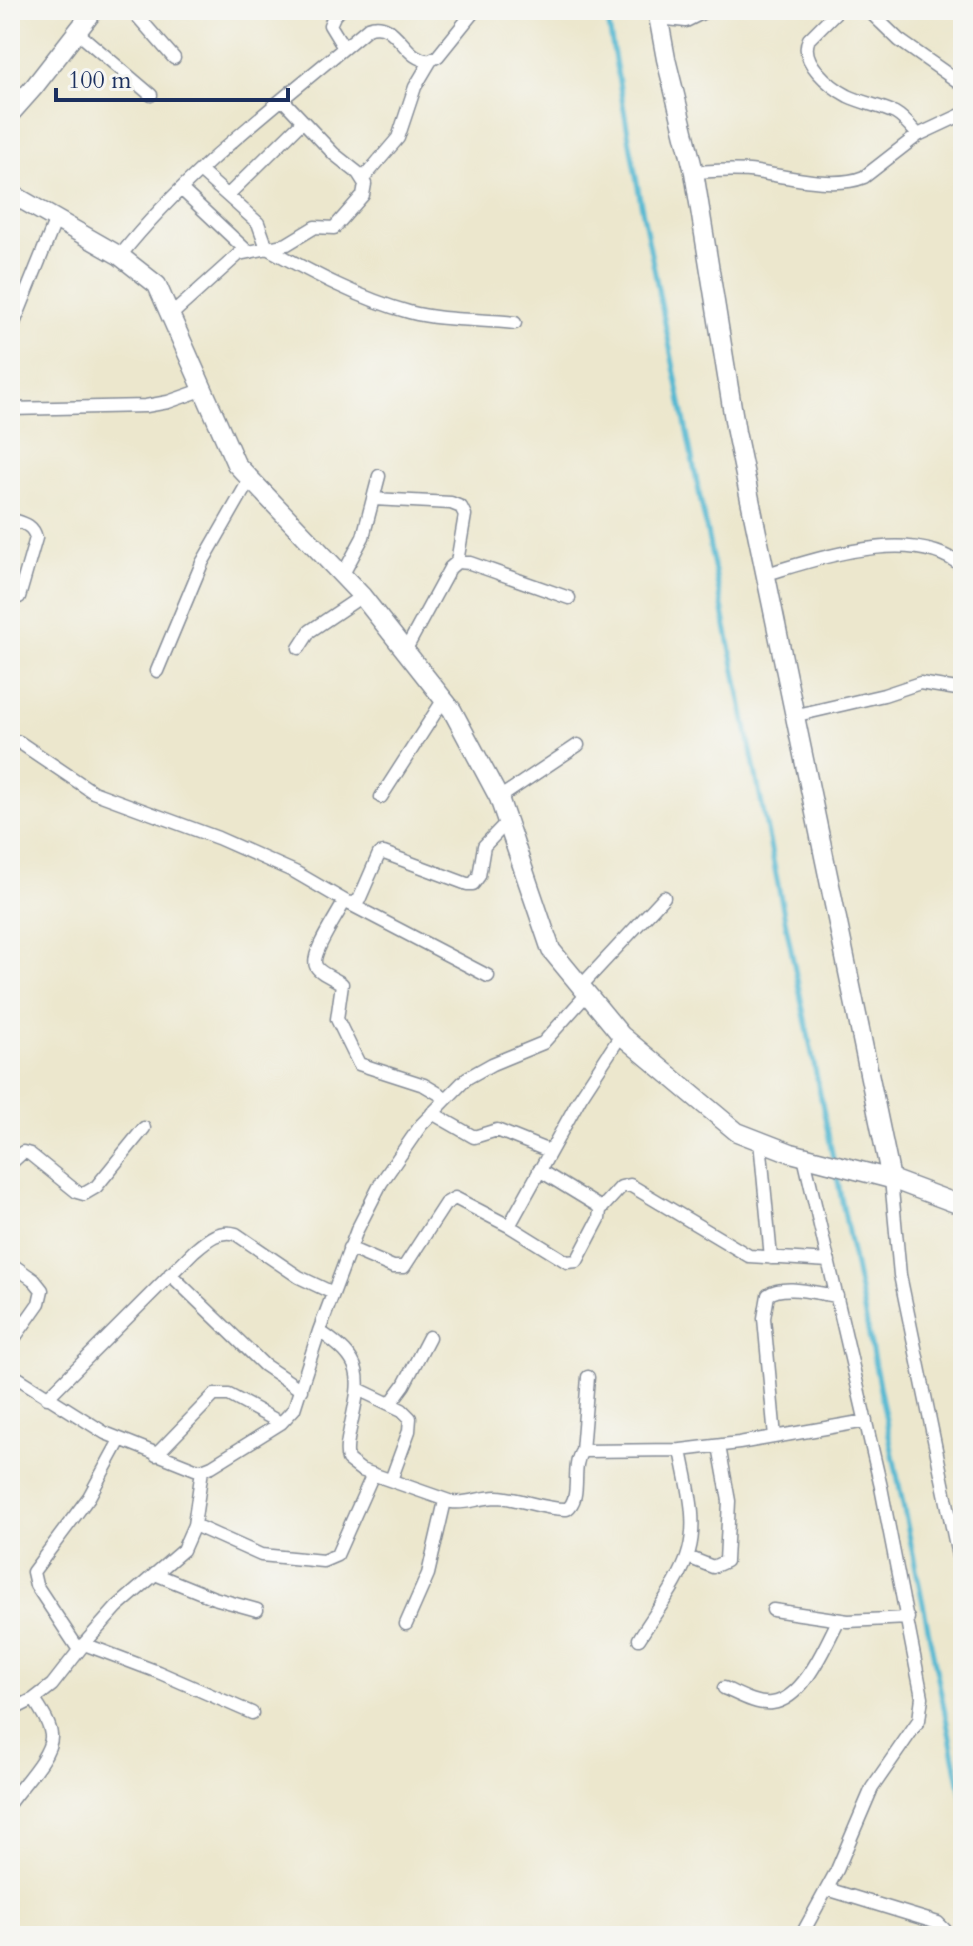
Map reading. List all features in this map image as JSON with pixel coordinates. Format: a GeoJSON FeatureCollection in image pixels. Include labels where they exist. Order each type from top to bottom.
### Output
{"type":"FeatureCollection","features":[{"type":"Feature","properties":{"kind":"main road"},"geometry":{"type":"LineString","coordinates":[[10,114],[94,10]]}},
{"type":"Feature","properties":{"kind":"main road"},"geometry":{"type":"LineString","coordinates":[[657,14],[694,172],[736,432],[884,1178]]}},
{"type":"Feature","properties":{"kind":"main road"},"geometry":{"type":"LineString","coordinates":[[10,193],[120,256],[157,285],[236,464],[362,596],[452,710],[499,798],[551,950],[621,1035],[737,1132],[809,1158],[884,1178],[963,1205]]}},
{"type":"Feature","properties":{"kind":"street"},"geometry":{"type":"LineString","coordinates":[[132,10],[174,58]]}},
{"type":"Feature","properties":{"kind":"street"},"geometry":{"type":"LineString","coordinates":[[341,10],[335,14],[330,25],[344,48]]}},
{"type":"Feature","properties":{"kind":"street"},"geometry":{"type":"LineString","coordinates":[[363,179],[398,138],[419,78],[475,10]]}},
{"type":"Feature","properties":{"kind":"street"},"geometry":{"type":"LineString","coordinates":[[657,14],[686,21],[708,10]]}},
{"type":"Feature","properties":{"kind":"street"},"geometry":{"type":"LineString","coordinates":[[838,10],[809,39],[808,58],[834,86],[849,96],[894,113],[918,135]]}},
{"type":"Feature","properties":{"kind":"street"},"geometry":{"type":"LineString","coordinates":[[868,10],[899,40],[963,85]]}},
{"type":"Feature","properties":{"kind":"street"},"geometry":{"type":"LineString","coordinates":[[120,256],[148,222],[200,171],[368,28],[382,25],[417,58],[431,60]]}},
{"type":"Feature","properties":{"kind":"street"},"geometry":{"type":"LineString","coordinates":[[77,32],[151,95]]}},
{"type":"Feature","properties":{"kind":"street"},"geometry":{"type":"LineString","coordinates":[[170,316],[239,254],[287,244],[315,227],[334,228],[363,195],[363,179],[283,100]]}},
{"type":"Feature","properties":{"kind":"street"},"geometry":{"type":"LineString","coordinates":[[694,172],[741,171],[848,182],[864,177],[918,135],[963,114]]}},
{"type":"Feature","properties":{"kind":"street"},"geometry":{"type":"LineString","coordinates":[[228,195],[303,121]]}},
{"type":"Feature","properties":{"kind":"street"},"geometry":{"type":"LineString","coordinates":[[200,171],[258,223],[267,248],[351,289],[408,312],[515,323]]}},
{"type":"Feature","properties":{"kind":"street"},"geometry":{"type":"LineString","coordinates":[[181,189],[247,251]]}},
{"type":"Feature","properties":{"kind":"street"},"geometry":{"type":"LineString","coordinates":[[10,333],[56,219]]}},
{"type":"Feature","properties":{"kind":"street"},"geometry":{"type":"LineString","coordinates":[[10,409],[146,406],[202,390]]}},
{"type":"Feature","properties":{"kind":"street"},"geometry":{"type":"LineString","coordinates":[[342,576],[363,537],[379,476]]}},
{"type":"Feature","properties":{"kind":"street"},"geometry":{"type":"LineString","coordinates":[[157,671],[207,552],[250,479]]}},
{"type":"Feature","properties":{"kind":"street"},"geometry":{"type":"LineString","coordinates":[[373,499],[451,503],[461,507],[465,515],[457,562],[450,568],[405,651]]}},
{"type":"Feature","properties":{"kind":"street"},"geometry":{"type":"LineString","coordinates":[[10,519],[30,527],[36,538],[19,597]]}},
{"type":"Feature","properties":{"kind":"street"},"geometry":{"type":"LineString","coordinates":[[766,574],[839,552],[866,548],[941,551],[963,567]]}},
{"type":"Feature","properties":{"kind":"street"},"geometry":{"type":"LineString","coordinates":[[457,562],[470,563],[569,598]]}},
{"type":"Feature","properties":{"kind":"street"},"geometry":{"type":"LineString","coordinates":[[299,648],[310,631],[362,596]]}},
{"type":"Feature","properties":{"kind":"street"},"geometry":{"type":"LineString","coordinates":[[793,716],[884,695],[920,683],[963,690]]}},
{"type":"Feature","properties":{"kind":"street"},"geometry":{"type":"LineString","coordinates":[[381,797],[444,699]]}},
{"type":"Feature","properties":{"kind":"street"},"geometry":{"type":"LineString","coordinates":[[19,742],[85,788],[243,849],[306,878],[347,903],[488,976]]}},
{"type":"Feature","properties":{"kind":"street"},"geometry":{"type":"LineString","coordinates":[[499,798],[578,745]]}},
{"type":"Feature","properties":{"kind":"street"},"geometry":{"type":"LineString","coordinates":[[446,1098],[424,1085],[367,1069],[355,1059],[337,1019],[342,984],[320,970],[314,961],[316,952],[347,903],[359,900],[379,854],[473,884],[479,876],[484,846],[507,822]]}},
{"type":"Feature","properties":{"kind":"street"},"geometry":{"type":"LineString","coordinates":[[10,1373],[82,1421],[186,1468],[202,1470],[281,1423],[294,1409],[349,1248],[381,1183],[409,1140],[467,1078],[543,1043],[664,897]]}},
{"type":"Feature","properties":{"kind":"street"},"geometry":{"type":"LineString","coordinates":[[509,1226],[580,1098],[621,1035]]}},
{"type":"Feature","properties":{"kind":"street"},"geometry":{"type":"LineString","coordinates":[[432,1113],[474,1137],[497,1130],[549,1151]]}},
{"type":"Feature","properties":{"kind":"street"},"geometry":{"type":"LineString","coordinates":[[10,1164],[23,1152],[30,1154],[77,1192],[84,1194],[96,1187],[144,1128]]}},
{"type":"Feature","properties":{"kind":"street"},"geometry":{"type":"LineString","coordinates":[[760,1141],[771,1258]]}},
{"type":"Feature","properties":{"kind":"street"},"geometry":{"type":"LineString","coordinates":[[801,1936],[858,1826],[872,1788],[919,1720],[922,1687],[809,1158]]}},
{"type":"Feature","properties":{"kind":"street"},"geometry":{"type":"LineString","coordinates":[[539,1170],[600,1210]]}},
{"type":"Feature","properties":{"kind":"street"},"geometry":{"type":"LineString","coordinates":[[884,1178],[900,1275],[958,1531],[963,1580]]}},
{"type":"Feature","properties":{"kind":"street"},"geometry":{"type":"LineString","coordinates":[[349,1248],[393,1267],[404,1267],[445,1204],[455,1198],[509,1226],[567,1262],[573,1262],[581,1256],[601,1215],[600,1210],[621,1187],[630,1185],[749,1256],[829,1261]]}},
{"type":"Feature","properties":{"kind":"street"},"geometry":{"type":"LineString","coordinates":[[47,1398],[206,1240],[227,1232],[244,1239],[299,1277],[333,1293]]}},
{"type":"Feature","properties":{"kind":"street"},"geometry":{"type":"LineString","coordinates":[[10,1263],[34,1280],[42,1290],[39,1303],[10,1344]]}},
{"type":"Feature","properties":{"kind":"street"},"geometry":{"type":"LineString","coordinates":[[170,1274],[264,1365],[301,1390]]}},
{"type":"Feature","properties":{"kind":"street"},"geometry":{"type":"LineString","coordinates":[[775,1437],[764,1318],[768,1295],[784,1290],[837,1296]]}},
{"type":"Feature","properties":{"kind":"street"},"geometry":{"type":"LineString","coordinates":[[319,1331],[352,1357],[358,1389],[346,1456],[354,1466],[445,1501],[463,1503],[497,1497],[557,1510],[567,1509],[574,1501],[575,1466],[582,1451],[588,1377]]}},
{"type":"Feature","properties":{"kind":"street"},"geometry":{"type":"LineString","coordinates":[[390,1404],[404,1385],[429,1337]]}},
{"type":"Feature","properties":{"kind":"street"},"geometry":{"type":"LineString","coordinates":[[358,1389],[408,1414],[410,1424],[391,1480]]}},
{"type":"Feature","properties":{"kind":"street"},"geometry":{"type":"LineString","coordinates":[[156,1455],[214,1395],[229,1395],[281,1423]]}},
{"type":"Feature","properties":{"kind":"street"},"geometry":{"type":"LineString","coordinates":[[582,1451],[681,1450],[719,1446],[866,1421]]}},
{"type":"Feature","properties":{"kind":"street"},"geometry":{"type":"LineString","coordinates":[[120,1440],[89,1497],[33,1572],[36,1585],[81,1647],[158,1672],[252,1713]]}},
{"type":"Feature","properties":{"kind":"street"},"geometry":{"type":"LineString","coordinates":[[688,1557],[713,1567],[726,1561],[729,1501],[719,1446]]}},
{"type":"Feature","properties":{"kind":"street"},"geometry":{"type":"LineString","coordinates":[[639,1639],[688,1557],[692,1520],[681,1450]]}},
{"type":"Feature","properties":{"kind":"street"},"geometry":{"type":"LineString","coordinates":[[10,1711],[34,1699],[57,1679],[117,1607],[183,1550],[194,1525],[202,1470]]}},
{"type":"Feature","properties":{"kind":"street"},"geometry":{"type":"LineString","coordinates":[[194,1525],[261,1555],[323,1561],[337,1555],[373,1474]]}},
{"type":"Feature","properties":{"kind":"street"},"geometry":{"type":"LineString","coordinates":[[406,1624],[428,1574],[445,1501]]}},
{"type":"Feature","properties":{"kind":"street"},"geometry":{"type":"LineString","coordinates":[[155,1574],[214,1598],[257,1610]]}},
{"type":"Feature","properties":{"kind":"street"},"geometry":{"type":"LineString","coordinates":[[773,1610],[838,1621],[908,1618]]}},
{"type":"Feature","properties":{"kind":"street"},"geometry":{"type":"LineString","coordinates":[[724,1688],[759,1702],[780,1701],[796,1690],[809,1675],[838,1621]]}},
{"type":"Feature","properties":{"kind":"street"},"geometry":{"type":"LineString","coordinates":[[10,1802],[43,1758],[51,1742],[51,1732],[34,1699]]}},
{"type":"Feature","properties":{"kind":"street"},"geometry":{"type":"LineString","coordinates":[[827,1889],[928,1919],[938,1923],[951,1936]]}},
{"type":"Feature","properties":{"kind":"waterway"},"geometry":{"type":"LineString","coordinates":[[606,10],[640,199],[833,1158]]}},
{"type":"Feature","properties":{"kind":"waterway"},"geometry":{"type":"LineString","coordinates":[[835,1167],[963,1802]]}}]}
